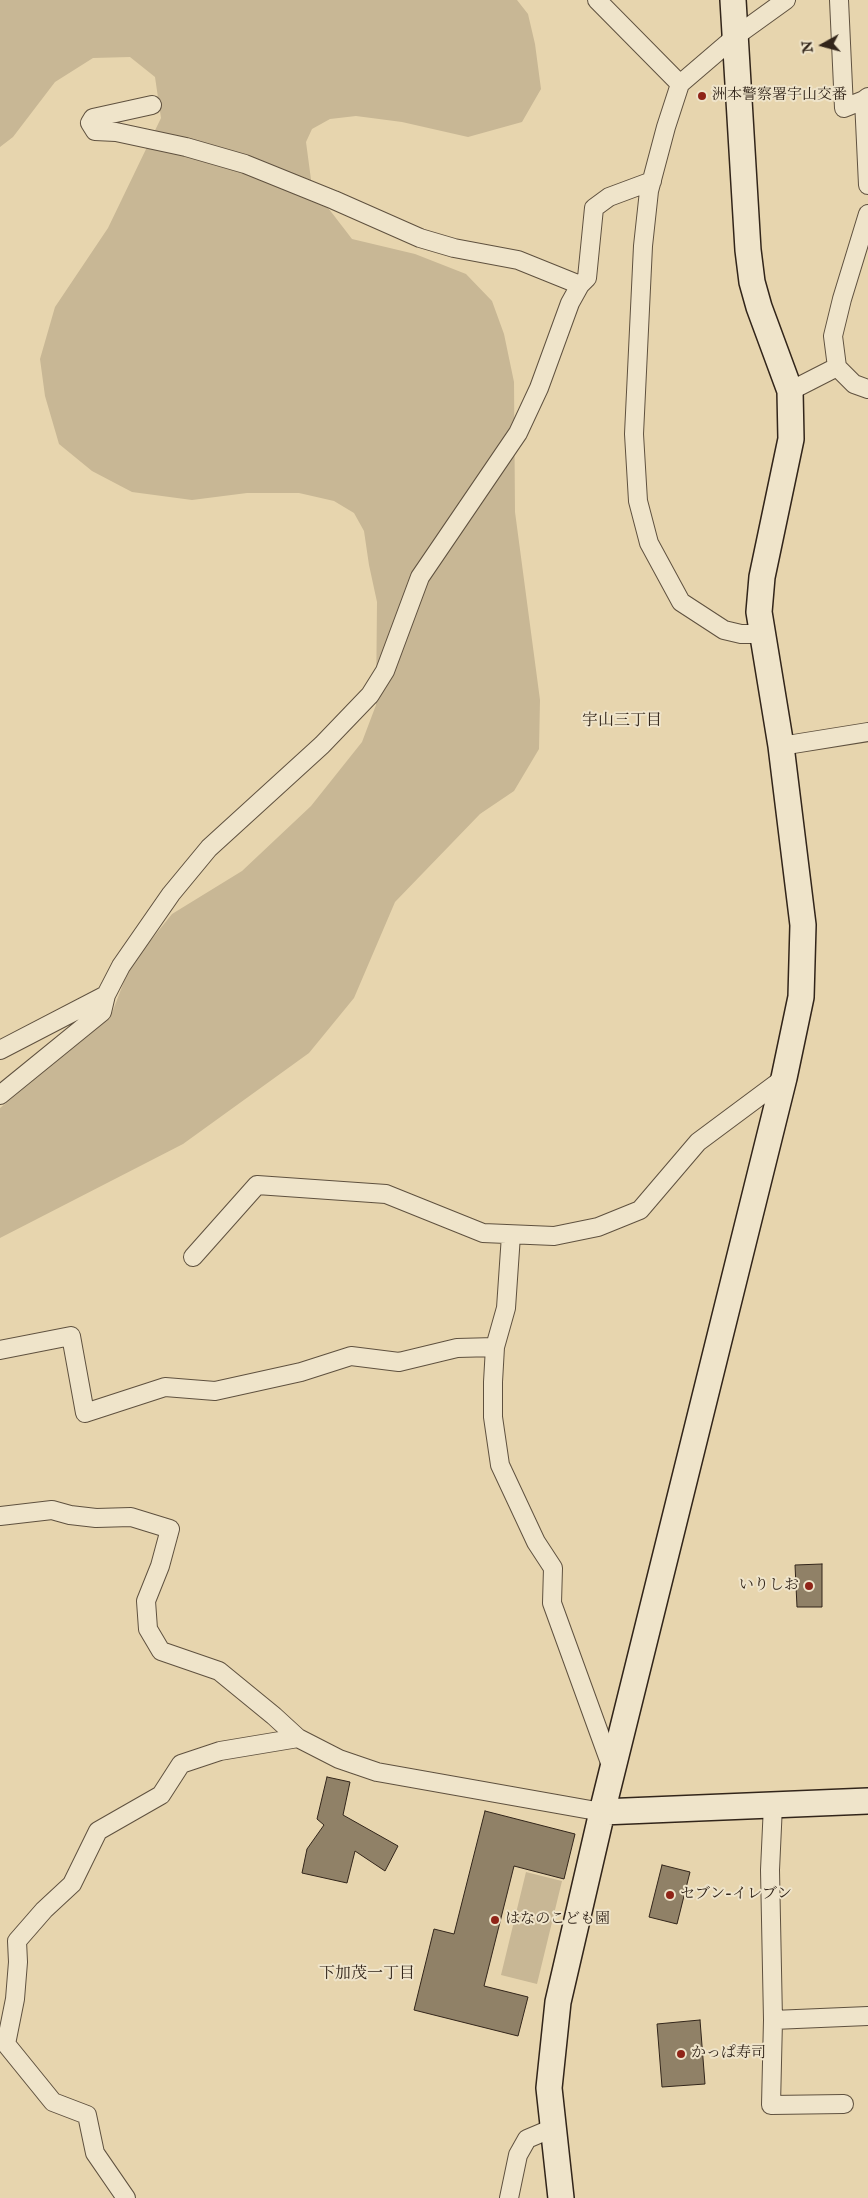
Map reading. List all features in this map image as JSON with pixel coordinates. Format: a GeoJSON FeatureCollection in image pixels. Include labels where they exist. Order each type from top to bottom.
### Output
{"type":"FeatureCollection","features":[{"type":"Feature","properties":{"kind":"street"},"geometry":{"type":"LineString","coordinates":[[597,0],[680,84]]}},
{"type":"Feature","properties":{"kind":"street"},"geometry":{"type":"LineString","coordinates":[[561,2198],[549,2088],[558,2002],[602,1812],[784,1078],[800,997],[803,925],[781,746],[759,612],[762,577],[791,439],[790,391],[759,307],[752,282],[748,250],[736,36],[732,0]]}},
{"type":"Feature","properties":{"kind":"street"},"geometry":{"type":"LineString","coordinates":[[762,634],[741,634],[724,630],[681,602],[649,543],[638,501],[634,424],[643,246],[649,191],[680,84],[736,36],[786,0]]}},
{"type":"Feature","properties":{"kind":"street"},"geometry":{"type":"LineString","coordinates":[[839,0],[844,108],[866,99],[868,185]]}},
{"type":"Feature","properties":{"kind":"street"},"geometry":{"type":"LineString","coordinates":[[152,106],[93,118],[90,123],[95,131],[116,132],[186,147],[245,164],[334,200],[420,238],[454,248],[518,260],[580,285]]}},
{"type":"Feature","properties":{"kind":"street"},"geometry":{"type":"LineString","coordinates":[[0,1096],[102,1012],[106,995],[121,966],[171,894],[210,848],[322,745],[370,695],[385,672],[420,577],[518,433],[539,388],[570,303],[580,285],[587,278],[594,208],[608,197],[652,182]]}},
{"type":"Feature","properties":{"kind":"street"},"geometry":{"type":"LineString","coordinates":[[868,214],[842,299],[833,336],[837,367],[854,384],[868,389]]}},
{"type":"Feature","properties":{"kind":"street"},"geometry":{"type":"LineString","coordinates":[[790,391],[837,367]]}},
{"type":"Feature","properties":{"kind":"street"},"geometry":{"type":"LineString","coordinates":[[781,746],[868,732]]}},
{"type":"Feature","properties":{"kind":"street"},"geometry":{"type":"LineString","coordinates":[[0,1050],[106,995]]}},
{"type":"Feature","properties":{"kind":"street"},"geometry":{"type":"LineString","coordinates":[[192,1257],[257,1185],[386,1194],[484,1233],[554,1236],[598,1227],[640,1210],[698,1142],[784,1078]]}},
{"type":"Feature","properties":{"kind":"street"},"geometry":{"type":"LineString","coordinates":[[511,1235],[506,1308],[495,1346],[493,1417],[500,1465],[536,1542],[553,1568],[552,1603],[613,1771]]}},
{"type":"Feature","properties":{"kind":"street"},"geometry":{"type":"LineString","coordinates":[[0,1350],[72,1336],[85,1413],[165,1387],[215,1391],[301,1372],[351,1356],[398,1362],[457,1348],[495,1346]]}},
{"type":"Feature","properties":{"kind":"street"},"geometry":{"type":"LineString","coordinates":[[0,1516],[52,1510],[70,1515],[96,1518],[131,1517],[170,1530],[160,1566],[146,1601],[148,1628],[161,1651],[219,1671],[298,1738],[339,1759],[378,1772],[602,1812],[868,1801]]}},
{"type":"Feature","properties":{"kind":"street"},"geometry":{"type":"LineString","coordinates":[[126,2198],[94,2152],[87,2115],[53,2102],[6,2044],[15,2000],[18,1962],[17,1940],[44,1910],[72,1884],[98,1831],[161,1795],[180,1764],[220,1751],[298,1738]]}},
{"type":"Feature","properties":{"kind":"street"},"geometry":{"type":"LineString","coordinates":[[773,1805],[770,1870],[773,2020],[771,2105],[844,2104]]}},
{"type":"Feature","properties":{"kind":"street"},"geometry":{"type":"LineString","coordinates":[[773,2020],[868,2016]]}},
{"type":"Feature","properties":{"kind":"street"},"geometry":{"type":"LineString","coordinates":[[510,2198],[518,2155],[527,2139],[553,2128]]}},
{"type":"Feature","properties":{"kind":"shaded area"},"geometry":{"type":"Polygon","coordinates":[[[0,0],[517,0],[528,14],[535,44],[541,89],[522,122],[468,137],[402,122],[356,116],[330,119],[312,129],[306,142],[312,187],[352,239],[415,254],[466,274],[492,301],[504,334],[514,382],[515,512],[540,700],[539,749],[514,791],[480,814],[395,902],[354,998],[309,1053],[183,1144],[0,1238],[0,1108],[110,1018],[130,966],[172,914],[242,871],[311,806],[362,742],[376,705],[377,602],[364,531],[354,513],[334,501],[299,493],[247,493],[192,500],[132,492],[92,471],[59,444],[45,396],[40,359],[55,307],[108,228],[161,118],[155,77],[130,57],[93,58],[55,82],[13,137],[0,147],[0,0]]]}},
{"type":"Feature","properties":{"kind":"shaded area"},"geometry":{"type":"Polygon","coordinates":[[[526,1872],[562,1881],[537,1984],[501,1975],[526,1872]]]}},
{"type":"Feature","properties":{"kind":"building","name":"いりしお"},"geometry":{"type":"Polygon","coordinates":[[[822,1564],[822,1607],[797,1607],[795,1565],[822,1564]]]}},
{"type":"Feature","properties":{"kind":"building"},"geometry":{"type":"Polygon","coordinates":[[[327,1777],[350,1782],[343,1815],[398,1846],[385,1871],[355,1851],[347,1883],[302,1873],[307,1849],[324,1825],[317,1819],[327,1777]]]}},
{"type":"Feature","properties":{"kind":"building","name":"はなのこども園"},"geometry":{"type":"Polygon","coordinates":[[[485,1811],[575,1834],[564,1879],[514,1866],[484,1986],[528,1997],[518,2036],[414,2010],[434,1929],[454,1934],[485,1811]]]}},
{"type":"Feature","properties":{"kind":"building","name":"セブン-イレブン"},"geometry":{"type":"Polygon","coordinates":[[[662,1865],[690,1872],[677,1924],[649,1917],[662,1865]]]}},
{"type":"Feature","properties":{"kind":"building","name":"かっぱ寿司"},"geometry":{"type":"Polygon","coordinates":[[[700,2020],[705,2084],[662,2087],[657,2024],[700,2020]]]}},
{"type":"Feature","properties":{"kind":"place","name":"洲本警察署宇山交番"},"geometry":{"type":"Point","coordinates":[702,96]}},
{"type":"Feature","properties":{"kind":"place","name":"いりしお"},"geometry":{"type":"Point","coordinates":[809,1586]}},
{"type":"Feature","properties":{"kind":"place","name":"セブン-イレブン"},"geometry":{"type":"Point","coordinates":[670,1895]}},
{"type":"Feature","properties":{"kind":"place","name":"はなのこども園"},"geometry":{"type":"Point","coordinates":[495,1920]}},
{"type":"Feature","properties":{"kind":"place","name":"かっぱ寿司"},"geometry":{"type":"Point","coordinates":[681,2054]}},
{"type":"Feature","properties":{"kind":"district","name":"宇山三丁目"},"geometry":{"type":"Point","coordinates":[622,722]}},
{"type":"Feature","properties":{"kind":"district","name":"下加茂一丁目"},"geometry":{"type":"Point","coordinates":[367,1975]}}]}
